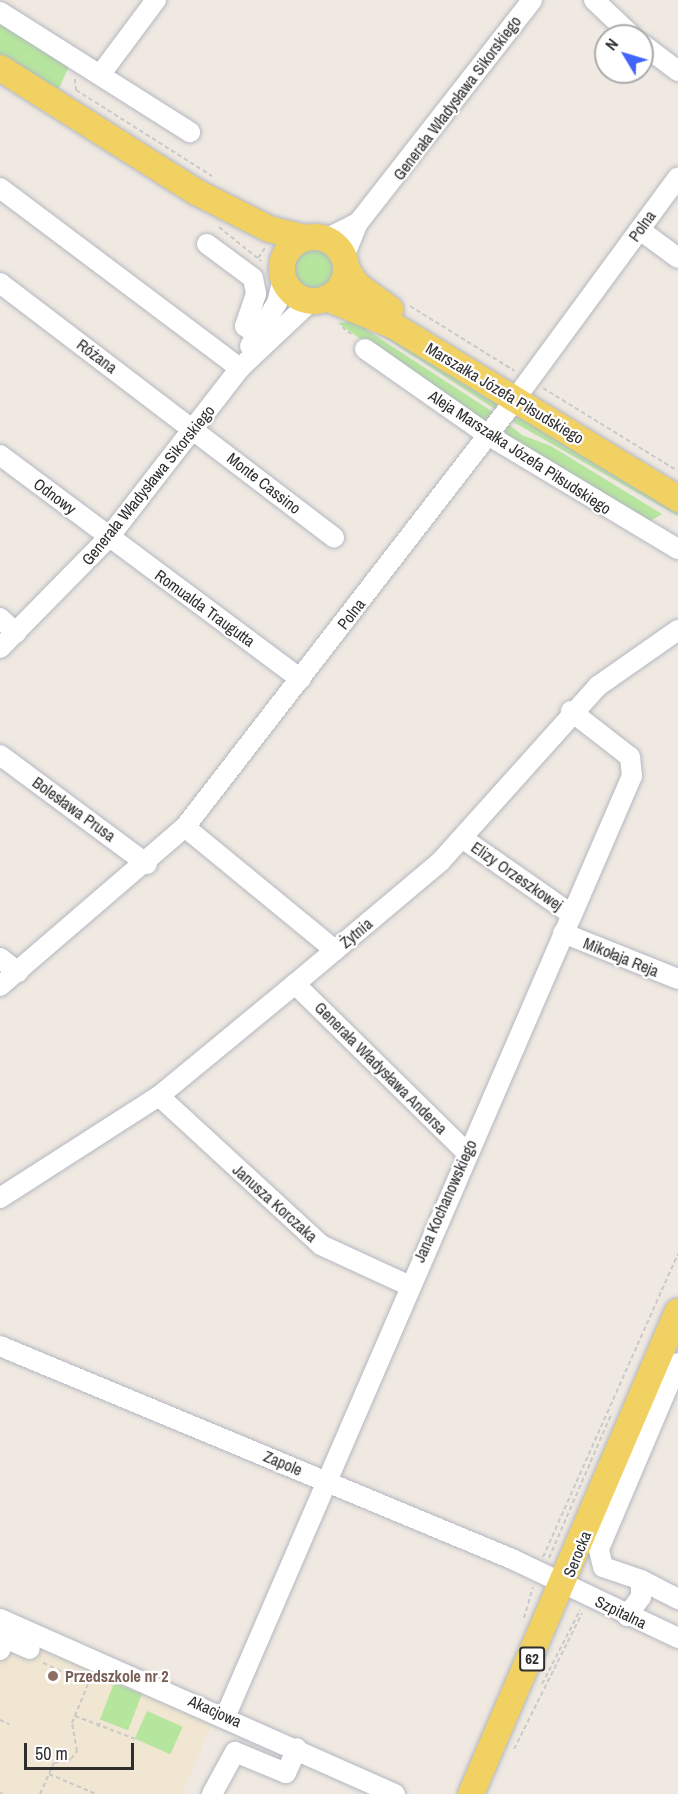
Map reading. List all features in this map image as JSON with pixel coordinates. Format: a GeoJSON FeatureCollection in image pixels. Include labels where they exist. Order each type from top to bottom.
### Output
{"type":"FeatureCollection","features":[{"type":"Feature","properties":{"kind":"main road"},"geometry":{"type":"LineString","coordinates":[[0,68],[206,185],[269,229],[316,238],[345,263],[341,286],[319,300],[294,294],[276,271],[260,243],[206,185]]}},
{"type":"Feature","properties":{"kind":"main road"},"geometry":{"type":"LineString","coordinates":[[276,271],[289,249],[316,238]]}},
{"type":"Feature","properties":{"kind":"main road","name":"Marszałka Józefa Piłsudskiego"},"geometry":{"type":"LineString","coordinates":[[345,263],[369,294],[518,396],[678,499]]}},
{"type":"Feature","properties":{"kind":"main road","name":"Marszałka Józefa Piłsudskiego"},"geometry":{"type":"LineString","coordinates":[[319,300],[394,326],[678,488]]}},
{"type":"Feature","properties":{"kind":"main road","name":"Serocka"},"geometry":{"type":"LineString","coordinates":[[471,1794],[548,1576],[678,1311]]}},
{"type":"Feature","properties":{"kind":"street"},"geometry":{"type":"LineString","coordinates":[[92,70],[156,0]]}},
{"type":"Feature","properties":{"kind":"street","name":"Generała Władysława Sikorskiego"},"geometry":{"type":"LineString","coordinates":[[345,263],[358,223],[532,0]]}},
{"type":"Feature","properties":{"kind":"street"},"geometry":{"type":"LineString","coordinates":[[594,0],[619,24]]}},
{"type":"Feature","properties":{"kind":"street"},"geometry":{"type":"LineString","coordinates":[[0,12],[190,132]]}},
{"type":"Feature","properties":{"kind":"street"},"geometry":{"type":"LineString","coordinates":[[654,53],[678,71]]}},
{"type":"Feature","properties":{"kind":"street","name":"Polna"},"geometry":{"type":"LineString","coordinates":[[0,986],[147,864],[185,827],[518,396],[678,177]]}},
{"type":"Feature","properties":{"kind":"street"},"geometry":{"type":"LineString","coordinates":[[0,188],[240,368]]}},
{"type":"Feature","properties":{"kind":"street","name":"Generała Władysława Sikorskiego"},"geometry":{"type":"LineString","coordinates":[[316,238],[358,223]]}},
{"type":"Feature","properties":{"kind":"street"},"geometry":{"type":"LineString","coordinates":[[639,230],[678,258]]}},
{"type":"Feature","properties":{"kind":"street"},"geometry":{"type":"LineString","coordinates":[[207,244],[252,278],[256,294],[244,326],[257,335]]}},
{"type":"Feature","properties":{"kind":"street","name":"Generała Władysława Sikorskiego"},"geometry":{"type":"LineString","coordinates":[[0,648],[109,537],[240,368],[257,335],[276,271]]}},
{"type":"Feature","properties":{"kind":"street","name":"Różana"},"geometry":{"type":"LineString","coordinates":[[0,283],[194,429]]}},
{"type":"Feature","properties":{"kind":"street","name":"Generała Władysława Sikorskiego"},"geometry":{"type":"LineString","coordinates":[[240,368],[319,300]]}},
{"type":"Feature","properties":{"kind":"street","name":"Aleja Marszałka Józefa Piłsudskiego"},"geometry":{"type":"LineString","coordinates":[[365,349],[488,435],[678,549]]}},
{"type":"Feature","properties":{"kind":"street","name":"Monte Cassino"},"geometry":{"type":"LineString","coordinates":[[194,429],[334,537]]}},
{"type":"Feature","properties":{"kind":"street","name":"Odnowy"},"geometry":{"type":"LineString","coordinates":[[0,455],[109,537]]}},
{"type":"Feature","properties":{"kind":"street","name":"Romualda Traugutta"},"geometry":{"type":"LineString","coordinates":[[109,537],[301,679]]}},
{"type":"Feature","properties":{"kind":"street"},"geometry":{"type":"LineString","coordinates":[[0,618],[16,633]]}},
{"type":"Feature","properties":{"kind":"street","name":"Żytnia"},"geometry":{"type":"LineString","coordinates":[[0,1198],[159,1096],[296,984],[462,838],[571,711],[628,662],[678,630]]}},
{"type":"Feature","properties":{"kind":"street","name":"Jana Kochanowskiego"},"geometry":{"type":"LineString","coordinates":[[226,1715],[408,1285],[634,769],[626,753],[571,711]]}},
{"type":"Feature","properties":{"kind":"street","name":"Bolesława Prusa"},"geometry":{"type":"LineString","coordinates":[[0,755],[147,864]]}},
{"type":"Feature","properties":{"kind":"street"},"geometry":{"type":"LineString","coordinates":[[185,827],[335,950]]}},
{"type":"Feature","properties":{"kind":"street","name":"Elizy Orzeszkowej"},"geometry":{"type":"LineString","coordinates":[[462,838],[572,914]]}},
{"type":"Feature","properties":{"kind":"street","name":"Mikołaja Reja"},"geometry":{"type":"LineString","coordinates":[[563,933],[678,979]]}},
{"type":"Feature","properties":{"kind":"street"},"geometry":{"type":"LineString","coordinates":[[0,958],[18,972]]}},
{"type":"Feature","properties":{"kind":"street","name":"Generała Władysława Andersa"},"geometry":{"type":"LineString","coordinates":[[296,984],[466,1152]]}},
{"type":"Feature","properties":{"kind":"street","name":"Janusza Korczaka"},"geometry":{"type":"LineString","coordinates":[[159,1096],[321,1245],[408,1285]]}},
{"type":"Feature","properties":{"kind":"street","name":"Zapole"},"geometry":{"type":"LineString","coordinates":[[0,1346],[548,1576]]}},
{"type":"Feature","properties":{"kind":"street"},"geometry":{"type":"LineString","coordinates":[[678,1363],[598,1550],[603,1567],[641,1580],[678,1599]]}},
{"type":"Feature","properties":{"kind":"street","name":"Szpitalna"},"geometry":{"type":"LineString","coordinates":[[548,1576],[627,1616],[678,1638]]}},
{"type":"Feature","properties":{"kind":"street"},"geometry":{"type":"LineString","coordinates":[[627,1616],[641,1597],[641,1580]]}},
{"type":"Feature","properties":{"kind":"street","name":"Akacjowa"},"geometry":{"type":"LineString","coordinates":[[0,1619],[226,1715],[395,1794]]}},
{"type":"Feature","properties":{"kind":"street"},"geometry":{"type":"LineString","coordinates":[[0,1650],[5,1638],[32,1658]]}},
{"type":"Feature","properties":{"kind":"street"},"geometry":{"type":"LineString","coordinates":[[212,1794],[235,1752],[286,1773],[297,1748]]}},
{"type":"Feature","properties":{"kind":"path"},"geometry":{"type":"LineString","coordinates":[[92,70],[73,81],[76,90],[206,185]]}},
{"type":"Feature","properties":{"kind":"path"},"geometry":{"type":"LineString","coordinates":[[208,221],[249,248],[276,271]]}},
{"type":"Feature","properties":{"kind":"path"},"geometry":{"type":"LineString","coordinates":[[338,325],[365,349]]}},
{"type":"Feature","properties":{"kind":"path"},"geometry":{"type":"LineString","coordinates":[[525,1626],[548,1576],[678,1254]]}},
{"type":"Feature","properties":{"kind":"path"},"geometry":{"type":"LineString","coordinates":[[520,1630],[548,1576],[572,1497],[615,1412]]}},
{"type":"Feature","properties":{"kind":"path"},"geometry":{"type":"LineString","coordinates":[[509,1754],[575,1612],[592,1598]]}},
{"type":"Feature","properties":{"kind":"path"},"geometry":{"type":"LineString","coordinates":[[32,1658],[88,1684],[75,1716],[77,1751],[71,1759],[54,1763],[40,1794]]}},
{"type":"Feature","properties":{"kind":"path"},"geometry":{"type":"LineString","coordinates":[[75,1716],[138,1740]]}},
{"type":"Feature","properties":{"kind":"path"},"geometry":{"type":"LineString","coordinates":[[0,1720],[9,1724]]}},
{"type":"Feature","properties":{"kind":"path"},"geometry":{"type":"LineString","coordinates":[[98,1726],[101,1720]]}},
{"type":"Feature","properties":{"kind":"path"},"geometry":{"type":"LineString","coordinates":[[50,1774],[96,1794]]}},
{"type":"Feature","properties":{"kind":"shaded area","name":"Przedszkole nr 2"},"geometry":{"type":"Polygon","coordinates":[[[0,1631],[213,1722],[182,1794],[0,1794],[0,1631]]]}},
{"type":"Feature","properties":{"kind":"green space"},"geometry":{"type":"Polygon","coordinates":[[[0,20],[70,64],[57,93],[0,60],[0,20]]]}},
{"type":"Feature","properties":{"kind":"green space"},"geometry":{"type":"Polygon","coordinates":[[[314,249],[328,255],[334,269],[328,283],[314,289],[300,283],[294,269],[300,255],[314,249]]]}},
{"type":"Feature","properties":{"kind":"green space"},"geometry":{"type":"Polygon","coordinates":[[[362,315],[494,398],[498,411],[361,322],[362,315]]]}},
{"type":"Feature","properties":{"kind":"green space"},"geometry":{"type":"Polygon","coordinates":[[[353,321],[496,414],[492,421],[482,424],[338,323],[353,321]]]}},
{"type":"Feature","properties":{"kind":"green space"},"geometry":{"type":"Polygon","coordinates":[[[518,416],[678,503],[678,516],[508,419],[518,416]]]}},
{"type":"Feature","properties":{"kind":"green space"},"geometry":{"type":"Polygon","coordinates":[[[506,422],[522,435],[551,446],[662,514],[642,526],[504,438],[506,422]]]}},
{"type":"Feature","properties":{"kind":"green space"},"geometry":{"type":"Polygon","coordinates":[[[114,1683],[142,1694],[128,1730],[100,1719],[114,1683]]]}},
{"type":"Feature","properties":{"kind":"green space"},"geometry":{"type":"Polygon","coordinates":[[[147,1711],[183,1727],[170,1754],[135,1738],[147,1711]]]}},
{"type":"Feature","properties":{"kind":"place","name":"Przedszkole nr 2"},"geometry":{"type":"Point","coordinates":[53,1676]}}]}
